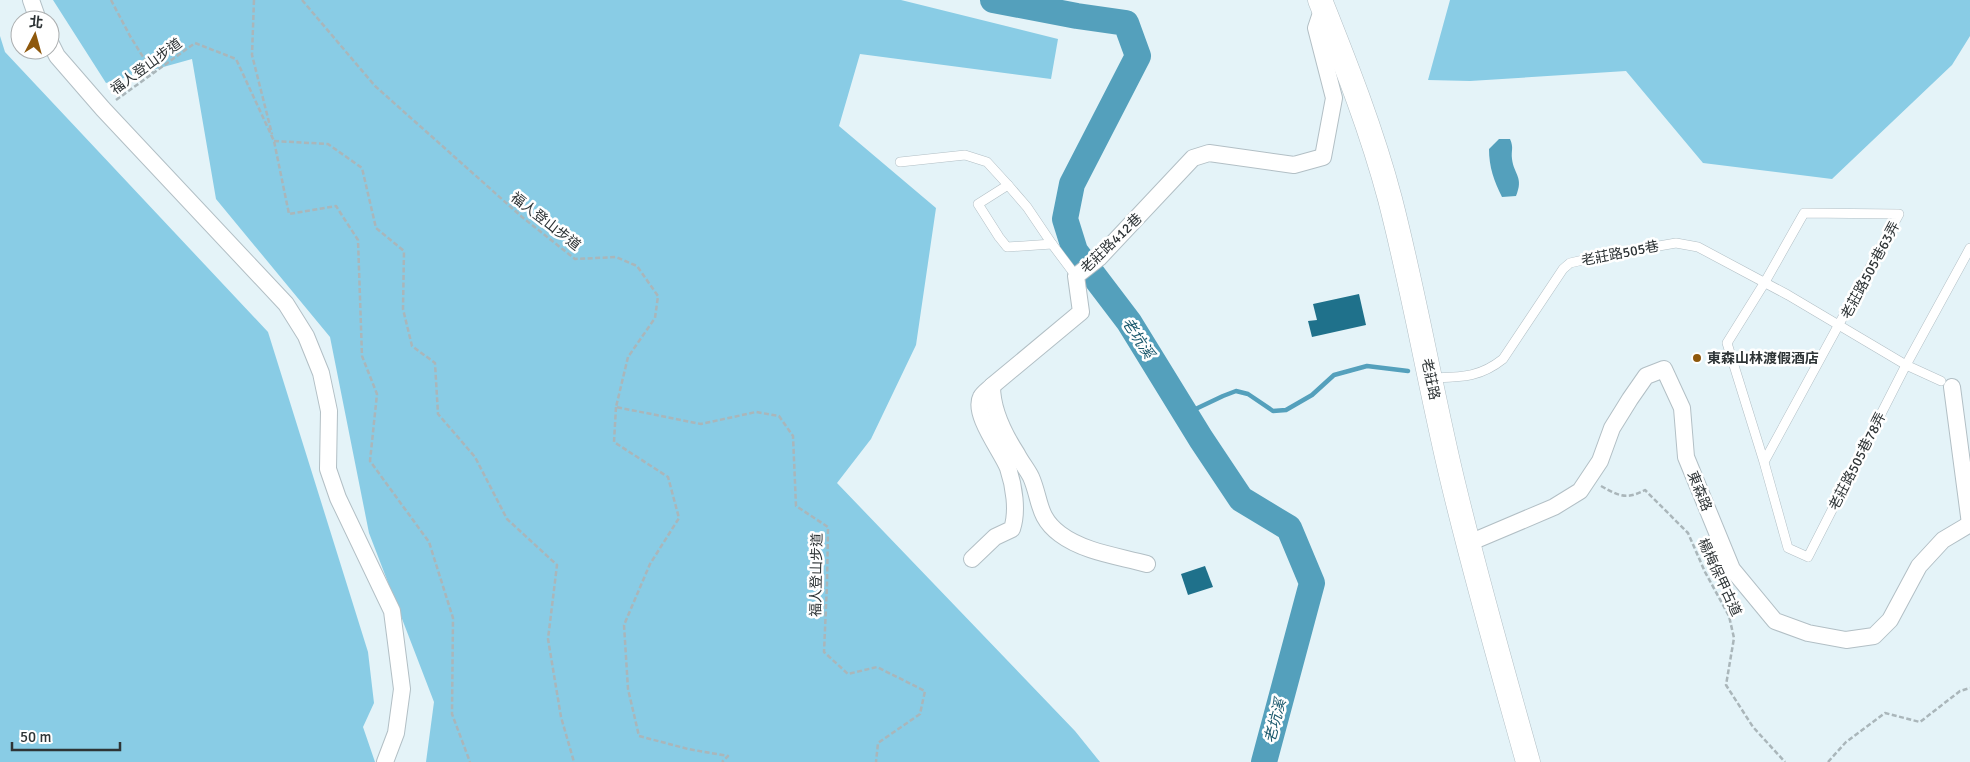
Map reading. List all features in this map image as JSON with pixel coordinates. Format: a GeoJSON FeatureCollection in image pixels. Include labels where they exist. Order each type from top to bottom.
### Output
{"type":"FeatureCollection","features":[{"type":"Feature","properties":{"kind":"street","name":"老莊路412巷"},"geometry":{"type":"LineString","coordinates":[[972,559],[995,537],[1012,529],[1015,520],[1015,507],[1009,470],[982,418],[981,398],[992,386],[1081,312],[1076,276],[1099,258],[1193,158],[1209,153],[1294,164],[1323,157],[1334,98],[1316,28],[1321,3]]}},
{"type":"Feature","properties":{"kind":"street","name":"老莊路"},"geometry":{"type":"LineString","coordinates":[[1321,3],[1353,82],[1390,198],[1450,470],[1528,762]]}},
{"type":"Feature","properties":{"kind":"street"},"geometry":{"type":"LineString","coordinates":[[60,59],[103,109],[286,304],[306,336],[321,373],[329,412],[328,469],[338,498],[392,611],[402,690],[396,733],[385,762]]}},
{"type":"Feature","properties":{"kind":"street","name":"東森路"},"geometry":{"type":"LineString","coordinates":[[1469,543],[1554,507],[1580,491],[1600,461],[1612,428],[1630,399],[1646,376],[1664,369],[1682,408],[1686,457],[1732,569],[1775,621],[1808,633],[1846,640],[1874,636],[1890,620],[1919,566],[1943,540],[1970,524]]}},
{"type":"Feature","properties":{"kind":"street"},"geometry":{"type":"LineString","coordinates":[[1947,384],[1970,524]]}},
{"type":"Feature","properties":{"kind":"street"},"geometry":{"type":"LineString","coordinates":[[992,386],[992,397],[998,416],[1015,452],[1031,477],[1043,516],[1061,534],[1081,544],[1099,552],[1147,564]]}},
{"type":"Feature","properties":{"kind":"lane"},"geometry":{"type":"LineString","coordinates":[[900,162],[965,155],[987,162],[1027,207],[1076,276]]}},
{"type":"Feature","properties":{"kind":"lane"},"geometry":{"type":"LineString","coordinates":[[1008,185],[978,204],[999,237],[1008,246],[1052,244]]}},
{"type":"Feature","properties":{"kind":"lane","name":"老莊路505巷63弄"},"geometry":{"type":"LineString","coordinates":[[1764,462],[1840,326],[1899,214],[1804,213],[1765,282]]}},
{"type":"Feature","properties":{"kind":"lane","name":"老莊路505巷"},"geometry":{"type":"LineString","coordinates":[[1431,378],[1465,377],[1490,369],[1503,359],[1563,269],[1570,263],[1676,243],[1698,247],[1765,282],[1906,365],[1947,384]]}},
{"type":"Feature","properties":{"kind":"lane","name":"老莊路505巷78弄"},"geometry":{"type":"LineString","coordinates":[[1764,462],[1788,548],[1808,557],[1906,365],[1970,248]]}},
{"type":"Feature","properties":{"kind":"lane"},"geometry":{"type":"LineString","coordinates":[[1764,462],[1726,343],[1765,282]]}},
{"type":"Feature","properties":{"kind":"path"},"geometry":{"type":"LineString","coordinates":[[111,0],[153,73]]}},
{"type":"Feature","properties":{"kind":"path"},"geometry":{"type":"LineString","coordinates":[[254,0],[252,55],[274,141],[328,144],[362,168],[376,228],[404,251],[403,309],[412,346],[435,363],[438,414],[475,457],[507,518],[557,565],[548,639],[561,718],[574,762]]}},
{"type":"Feature","properties":{"kind":"path","name":"福人登山步道"},"geometry":{"type":"LineString","coordinates":[[302,0],[376,86],[537,229],[575,259],[616,257],[637,266],[658,296],[655,318],[628,357],[616,407],[701,424],[756,412],[779,416],[793,436],[796,506],[828,527],[824,652],[848,674],[877,667],[925,691],[920,714],[878,743],[876,762]]}},
{"type":"Feature","properties":{"kind":"path","name":"福人登山步道"},"geometry":{"type":"LineString","coordinates":[[103,109],[195,43],[236,59],[274,141],[289,214],[336,206],[358,240],[362,356],[377,394],[370,461],[429,542],[453,618],[452,714],[470,762]]}},
{"type":"Feature","properties":{"kind":"path"},"geometry":{"type":"LineString","coordinates":[[616,407],[614,442],[668,477],[679,518],[650,564],[624,625],[628,689],[639,736],[688,749],[728,756],[722,762]]}},
{"type":"Feature","properties":{"kind":"path","name":"楊梅保甲古道"},"geometry":{"type":"LineString","coordinates":[[1588,479],[1614,494],[1633,497],[1645,490],[1688,533],[1705,572],[1729,616],[1734,638],[1726,685],[1753,727],[1785,762]]}},
{"type":"Feature","properties":{"kind":"path"},"geometry":{"type":"LineString","coordinates":[[1828,762],[1846,742],[1885,713],[1920,722],[1960,691],[1970,688]]}},
{"type":"Feature","properties":{"kind":"shaded area"},"geometry":{"type":"Polygon","coordinates":[[[53,0],[901,0],[1058,39],[1051,79],[860,54],[839,126],[936,208],[916,345],[871,439],[837,483],[1075,731],[1100,762],[426,762],[434,702],[369,533],[330,337],[216,199],[192,59],[106,83],[53,0]]]}},
{"type":"Feature","properties":{"kind":"shaded area"},"geometry":{"type":"Polygon","coordinates":[[[1450,0],[1970,0],[1970,36],[1952,65],[1832,179],[1703,163],[1626,71],[1470,81],[1428,80],[1450,0]]]}},
{"type":"Feature","properties":{"kind":"shaded area"},"geometry":{"type":"Polygon","coordinates":[[[0,36],[5,52],[10,60],[13,60],[268,332],[368,652],[374,703],[363,727],[375,762],[0,762],[0,36]]]}},
{"type":"Feature","properties":{"kind":"shaded area"},"geometry":{"type":"Polygon","coordinates":[[[1499,139],[1510,139],[1511,142],[1513,164],[1519,180],[1516,196],[1502,197],[1493,174],[1489,149],[1499,139]]]}},
{"type":"Feature","properties":{"kind":"building"},"geometry":{"type":"Polygon","coordinates":[[[1359,294],[1366,325],[1312,337],[1308,321],[1317,320],[1313,304],[1359,294]]]}},
{"type":"Feature","properties":{"kind":"building"},"geometry":{"type":"Polygon","coordinates":[[[1205,566],[1213,587],[1188,595],[1181,574],[1205,566]]]}},
{"type":"Feature","properties":{"kind":"waterway","name":"老坑溪"},"geometry":{"type":"LineString","coordinates":[[993,0],[1126,23],[1138,56],[1072,184],[1065,219],[1075,251],[1129,322],[1201,439],[1241,499],[1289,528],[1312,583],[1264,762]]}},
{"type":"Feature","properties":{"kind":"waterway"},"geometry":{"type":"LineString","coordinates":[[1185,414],[1236,391],[1248,394],[1273,411],[1286,410],[1312,395],[1334,375],[1367,366],[1408,371]]}},
{"type":"Feature","properties":{"kind":"place","name":"東森山林渡假酒店"},"geometry":{"type":"Point","coordinates":[1697,358]}}]}
